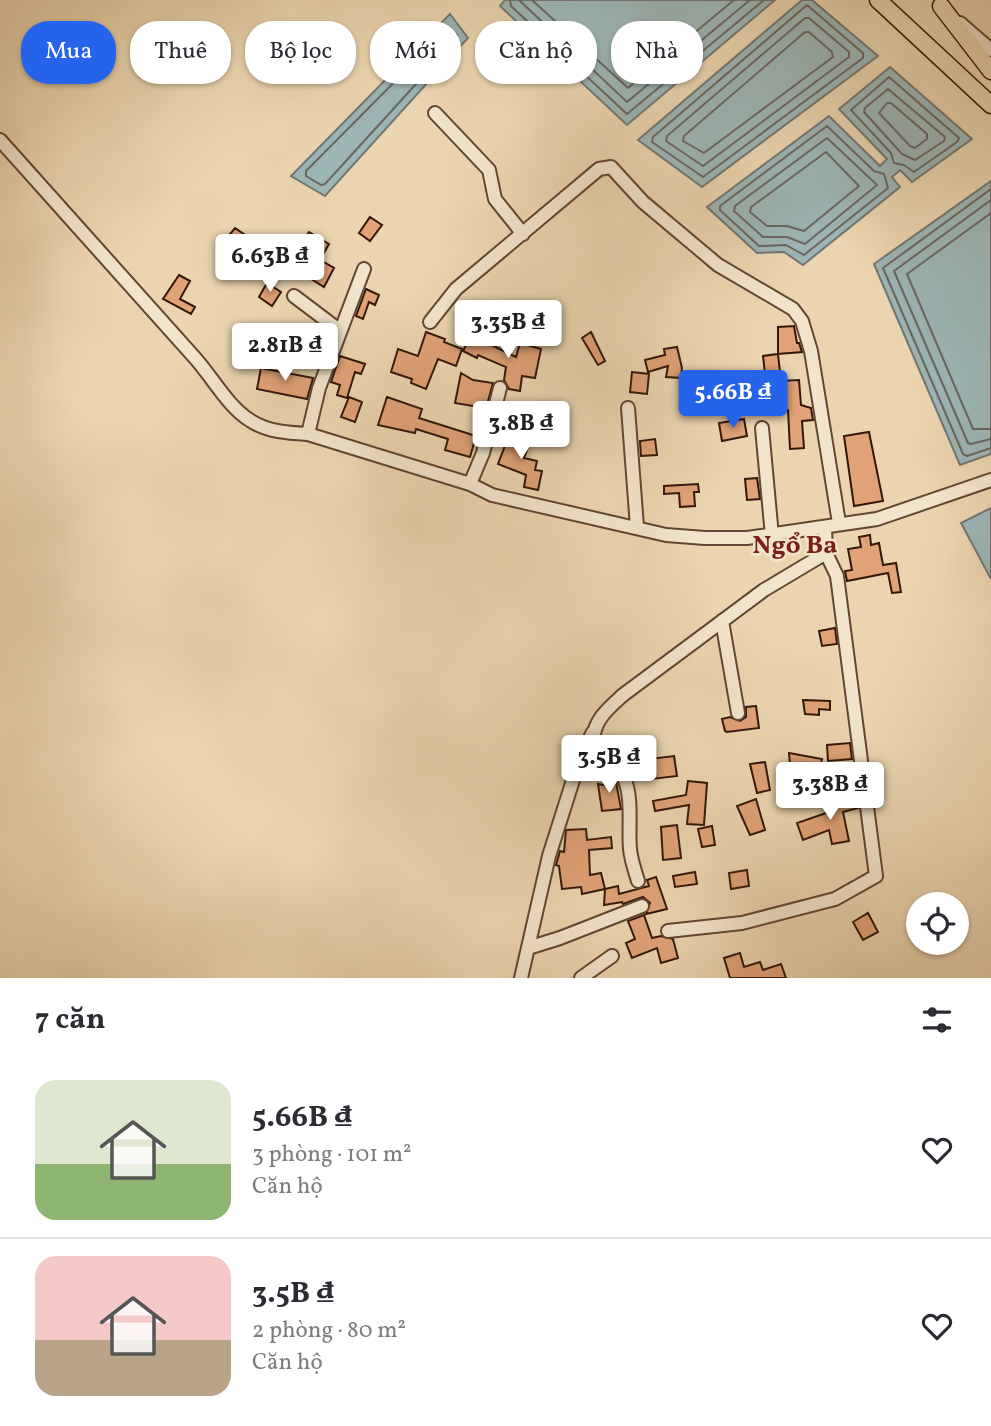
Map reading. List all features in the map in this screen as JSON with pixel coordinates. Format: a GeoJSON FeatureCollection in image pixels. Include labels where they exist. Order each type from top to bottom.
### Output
{"type":"FeatureCollection","features":[{"type":"Feature","properties":{"kind":"main road"},"geometry":{"type":"LineString","coordinates":[[878,0],[991,105]]}},
{"type":"Feature","properties":{"kind":"main road"},"geometry":{"type":"LineString","coordinates":[[937,3],[991,71]]}},
{"type":"Feature","properties":{"kind":"street"},"geometry":{"type":"LineString","coordinates":[[937,3],[991,50]]}},
{"type":"Feature","properties":{"kind":"street"},"geometry":{"type":"LineString","coordinates":[[435,113],[489,170],[495,199],[523,233]]}},
{"type":"Feature","properties":{"kind":"street"},"geometry":{"type":"LineString","coordinates":[[0,140],[197,360],[236,408],[251,421],[264,427],[283,433],[308,434],[470,484],[492,495],[666,535],[705,538],[772,536],[898,513],[991,480]]}},
{"type":"Feature","properties":{"kind":"street"},"geometry":{"type":"LineString","coordinates":[[430,322],[456,289],[599,169],[608,166],[615,169],[643,202],[718,265],[793,309],[802,321],[811,351],[839,523]]}},
{"type":"Feature","properties":{"kind":"street"},"geometry":{"type":"LineString","coordinates":[[308,434],[319,388],[364,269]]}},
{"type":"Feature","properties":{"kind":"street"},"geometry":{"type":"LineString","coordinates":[[294,296],[340,330]]}},
{"type":"Feature","properties":{"kind":"street"},"geometry":{"type":"LineString","coordinates":[[470,484],[484,453],[500,388]]}},
{"type":"Feature","properties":{"kind":"street"},"geometry":{"type":"LineString","coordinates":[[628,408],[636,527]]}},
{"type":"Feature","properties":{"kind":"street"},"geometry":{"type":"LineString","coordinates":[[762,428],[772,536]]}},
{"type":"Feature","properties":{"kind":"street"},"geometry":{"type":"LineString","coordinates":[[668,931],[742,923],[822,902],[844,895],[876,876],[837,576],[826,553],[825,527]]}},
{"type":"Feature","properties":{"kind":"street"},"geometry":{"type":"LineString","coordinates":[[521,978],[549,856],[580,758],[606,710],[764,590],[826,553]]}},
{"type":"Feature","properties":{"kind":"street"},"geometry":{"type":"LineString","coordinates":[[722,621],[738,713]]}},
{"type":"Feature","properties":{"kind":"street"},"geometry":{"type":"LineString","coordinates":[[597,726],[596,746],[612,766],[620,771],[626,782],[630,848],[638,881]]}},
{"type":"Feature","properties":{"kind":"street"},"geometry":{"type":"LineString","coordinates":[[800,798],[865,788]]}},
{"type":"Feature","properties":{"kind":"street"},"geometry":{"type":"LineString","coordinates":[[528,948],[560,939],[642,906]]}},
{"type":"Feature","properties":{"kind":"street"},"geometry":{"type":"LineString","coordinates":[[581,978],[612,956]]}},
{"type":"Feature","properties":{"kind":"water"},"geometry":{"type":"Polygon","coordinates":[[[505,0],[775,0],[703,61],[703,21],[611,21],[611,84],[676,84],[627,125],[583,84],[597,84],[597,21],[516,21],[500,6],[505,0]]]}},
{"type":"Feature","properties":{"kind":"water"},"geometry":{"type":"Polygon","coordinates":[[[802,0],[812,0],[878,56],[702,187],[638,140],[802,0]]]}},
{"type":"Feature","properties":{"kind":"water"},"geometry":{"type":"Polygon","coordinates":[[[450,14],[455,21],[443,21],[450,14]]]}},
{"type":"Feature","properties":{"kind":"water"},"geometry":{"type":"Polygon","coordinates":[[[461,29],[468,38],[461,46],[461,29]]]}},
{"type":"Feature","properties":{"kind":"water"},"geometry":{"type":"Polygon","coordinates":[[[890,67],[972,139],[912,182],[900,170],[892,177],[900,187],[803,265],[784,252],[757,253],[707,207],[829,116],[880,166],[887,159],[839,109],[890,67]]]}},
{"type":"Feature","properties":{"kind":"water"},"geometry":{"type":"Polygon","coordinates":[[[381,84],[426,84],[325,196],[291,176],[381,84]]]}},
{"type":"Feature","properties":{"kind":"water"},"geometry":{"type":"Polygon","coordinates":[[[991,181],[991,454],[960,465],[874,264],[991,181]]]}},
{"type":"Feature","properties":{"kind":"water"},"geometry":{"type":"Polygon","coordinates":[[[991,508],[991,579],[961,523],[991,508]]]}},
{"type":"Feature","properties":{"kind":"building"},"geometry":{"type":"Polygon","coordinates":[[[370,217],[382,225],[370,241],[359,233],[370,217]]]}},
{"type":"Feature","properties":{"kind":"building"},"geometry":{"type":"Polygon","coordinates":[[[235,228],[266,249],[256,266],[236,254],[233,257],[220,246],[235,228]]]}},
{"type":"Feature","properties":{"kind":"building"},"geometry":{"type":"Polygon","coordinates":[[[309,232],[329,244],[321,258],[300,245],[309,232]]]}},
{"type":"Feature","properties":{"kind":"building"},"geometry":{"type":"Polygon","coordinates":[[[315,257],[334,268],[324,287],[305,275],[315,257]]]}},
{"type":"Feature","properties":{"kind":"building"},"geometry":{"type":"Polygon","coordinates":[[[179,275],[190,281],[180,299],[195,307],[191,314],[163,299],[179,275]]]}},
{"type":"Feature","properties":{"kind":"building"},"geometry":{"type":"Polygon","coordinates":[[[267,283],[281,292],[272,306],[259,297],[267,283]]]}},
{"type":"Feature","properties":{"kind":"building"},"geometry":{"type":"Polygon","coordinates":[[[366,289],[379,295],[375,305],[369,302],[363,319],[356,316],[366,289]]]}},
{"type":"Feature","properties":{"kind":"building"},"geometry":{"type":"Polygon","coordinates":[[[794,326],[797,343],[802,352],[778,354],[778,327],[794,326]]]}},
{"type":"Feature","properties":{"kind":"building"},"geometry":{"type":"Polygon","coordinates":[[[426,332],[462,349],[456,366],[438,359],[426,389],[411,383],[412,379],[391,372],[398,349],[418,356],[426,332]]]}},
{"type":"Feature","properties":{"kind":"building"},"geometry":{"type":"Polygon","coordinates":[[[591,332],[605,361],[598,365],[582,338],[591,332]]]}},
{"type":"Feature","properties":{"kind":"building"},"geometry":{"type":"Polygon","coordinates":[[[471,335],[516,357],[520,343],[541,349],[535,378],[522,376],[520,391],[509,389],[504,380],[506,367],[463,351],[471,335]]]}},
{"type":"Feature","properties":{"kind":"building"},"geometry":{"type":"Polygon","coordinates":[[[677,347],[682,368],[681,378],[666,377],[668,366],[648,372],[645,360],[665,355],[664,349],[677,347]]]}},
{"type":"Feature","properties":{"kind":"building"},"geometry":{"type":"Polygon","coordinates":[[[778,354],[781,381],[799,380],[801,405],[811,408],[813,420],[802,421],[804,448],[790,449],[788,410],[764,412],[761,382],[766,382],[763,356],[778,354]]]}},
{"type":"Feature","properties":{"kind":"building"},"geometry":{"type":"Polygon","coordinates":[[[340,356],[365,364],[361,374],[355,372],[347,398],[337,395],[340,385],[331,382],[340,356]]]}},
{"type":"Feature","properties":{"kind":"building"},"geometry":{"type":"Polygon","coordinates":[[[261,368],[313,378],[307,399],[257,389],[261,368]]]}},
{"type":"Feature","properties":{"kind":"building"},"geometry":{"type":"Polygon","coordinates":[[[632,372],[649,374],[647,394],[630,392],[632,372]]]}},
{"type":"Feature","properties":{"kind":"building"},"geometry":{"type":"Polygon","coordinates":[[[461,373],[473,380],[493,383],[485,412],[478,411],[479,407],[455,403],[461,373]]]}},
{"type":"Feature","properties":{"kind":"building"},"geometry":{"type":"Polygon","coordinates":[[[349,397],[362,402],[355,422],[341,417],[349,397]]]}},
{"type":"Feature","properties":{"kind":"building"},"geometry":{"type":"Polygon","coordinates":[[[387,397],[422,409],[419,418],[476,436],[470,457],[445,450],[448,439],[416,429],[415,433],[378,425],[387,397]]]}},
{"type":"Feature","properties":{"kind":"building"},"geometry":{"type":"Polygon","coordinates":[[[744,419],[747,436],[722,441],[719,423],[744,419]]]}},
{"type":"Feature","properties":{"kind":"building"},"geometry":{"type":"Polygon","coordinates":[[[520,432],[532,437],[524,458],[537,461],[535,470],[542,471],[538,490],[524,487],[526,475],[498,464],[508,438],[517,441],[520,432]]]}},
{"type":"Feature","properties":{"kind":"building"},"geometry":{"type":"Polygon","coordinates":[[[869,432],[883,501],[854,506],[844,436],[869,432]]]}},
{"type":"Feature","properties":{"kind":"building"},"geometry":{"type":"Polygon","coordinates":[[[655,439],[657,455],[641,456],[640,441],[655,439]]]}},
{"type":"Feature","properties":{"kind":"building"},"geometry":{"type":"Polygon","coordinates":[[[757,478],[760,499],[747,500],[745,479],[757,478]]]}},
{"type":"Feature","properties":{"kind":"building"},"geometry":{"type":"Polygon","coordinates":[[[698,484],[699,492],[694,492],[695,506],[680,507],[679,493],[664,494],[664,486],[698,484]]]}},
{"type":"Feature","properties":{"kind":"building"},"geometry":{"type":"Polygon","coordinates":[[[870,535],[871,545],[879,543],[883,565],[896,563],[901,592],[892,593],[888,573],[847,581],[845,571],[852,570],[848,549],[861,547],[859,537],[870,535]]]}},
{"type":"Feature","properties":{"kind":"building"},"geometry":{"type":"Polygon","coordinates":[[[835,628],[837,644],[822,646],[819,631],[835,628]]]}},
{"type":"Feature","properties":{"kind":"building"},"geometry":{"type":"Polygon","coordinates":[[[803,700],[830,701],[830,710],[819,709],[819,715],[805,714],[803,700]]]}},
{"type":"Feature","properties":{"kind":"building"},"geometry":{"type":"Polygon","coordinates":[[[756,706],[759,728],[725,731],[722,719],[730,717],[740,721],[746,717],[746,707],[756,706]]]}},
{"type":"Feature","properties":{"kind":"building"},"geometry":{"type":"Polygon","coordinates":[[[850,743],[852,759],[828,761],[827,745],[850,743]]]}},
{"type":"Feature","properties":{"kind":"building"},"geometry":{"type":"Polygon","coordinates":[[[789,753],[822,759],[816,787],[802,789],[806,763],[790,765],[789,753]]]}},
{"type":"Feature","properties":{"kind":"building"},"geometry":{"type":"Polygon","coordinates":[[[674,756],[677,776],[652,779],[649,759],[674,756]]]}},
{"type":"Feature","properties":{"kind":"building"},"geometry":{"type":"Polygon","coordinates":[[[765,762],[770,790],[757,793],[750,764],[765,762]]]}},
{"type":"Feature","properties":{"kind":"building"},"geometry":{"type":"Polygon","coordinates":[[[605,776],[612,776],[616,782],[621,809],[602,811],[598,784],[604,785],[605,776]]]}},
{"type":"Feature","properties":{"kind":"building"},"geometry":{"type":"Polygon","coordinates":[[[688,781],[707,783],[704,825],[687,824],[689,805],[655,811],[653,801],[686,795],[688,781]]]}},
{"type":"Feature","properties":{"kind":"building"},"geometry":{"type":"Polygon","coordinates":[[[857,798],[858,808],[843,812],[849,841],[832,844],[829,830],[803,840],[797,823],[826,813],[824,804],[857,798]]]}},
{"type":"Feature","properties":{"kind":"building"},"geometry":{"type":"Polygon","coordinates":[[[756,799],[765,830],[750,835],[737,806],[756,799]]]}},
{"type":"Feature","properties":{"kind":"building"},"geometry":{"type":"Polygon","coordinates":[[[677,825],[681,858],[663,860],[661,827],[677,825]]]}},
{"type":"Feature","properties":{"kind":"building"},"geometry":{"type":"Polygon","coordinates":[[[712,826],[715,845],[702,847],[698,829],[712,826]]]}},
{"type":"Feature","properties":{"kind":"building"},"geometry":{"type":"Polygon","coordinates":[[[586,829],[587,840],[611,837],[612,848],[589,850],[590,875],[601,873],[605,889],[582,894],[581,887],[562,889],[559,866],[556,865],[560,851],[564,852],[566,830],[586,829]]]}},
{"type":"Feature","properties":{"kind":"building"},"geometry":{"type":"Polygon","coordinates":[[[747,870],[749,886],[731,889],[729,873],[747,870]]]}},
{"type":"Feature","properties":{"kind":"building"},"geometry":{"type":"Polygon","coordinates":[[[695,872],[697,884],[675,887],[673,876],[695,872]]]}},
{"type":"Feature","properties":{"kind":"building"},"geometry":{"type":"Polygon","coordinates":[[[656,877],[667,909],[646,914],[650,903],[643,897],[623,904],[604,905],[605,889],[618,886],[619,894],[649,886],[647,880],[656,877]]]}},
{"type":"Feature","properties":{"kind":"building"},"geometry":{"type":"Polygon","coordinates":[[[868,913],[878,932],[863,940],[853,922],[868,913]]]}},
{"type":"Feature","properties":{"kind":"building"},"geometry":{"type":"Polygon","coordinates":[[[644,915],[652,938],[661,936],[673,939],[678,958],[661,963],[657,948],[632,958],[626,943],[635,939],[628,921],[644,915]]]}},
{"type":"Feature","properties":{"kind":"building"},"geometry":{"type":"Polygon","coordinates":[[[740,953],[744,967],[760,962],[763,970],[781,964],[786,978],[730,978],[724,958],[740,953]]]}},
{"type":"Feature","properties":{"kind":"district","name":"Ngổ Ba"},"geometry":{"type":"Point","coordinates":[795,546]}}]}
